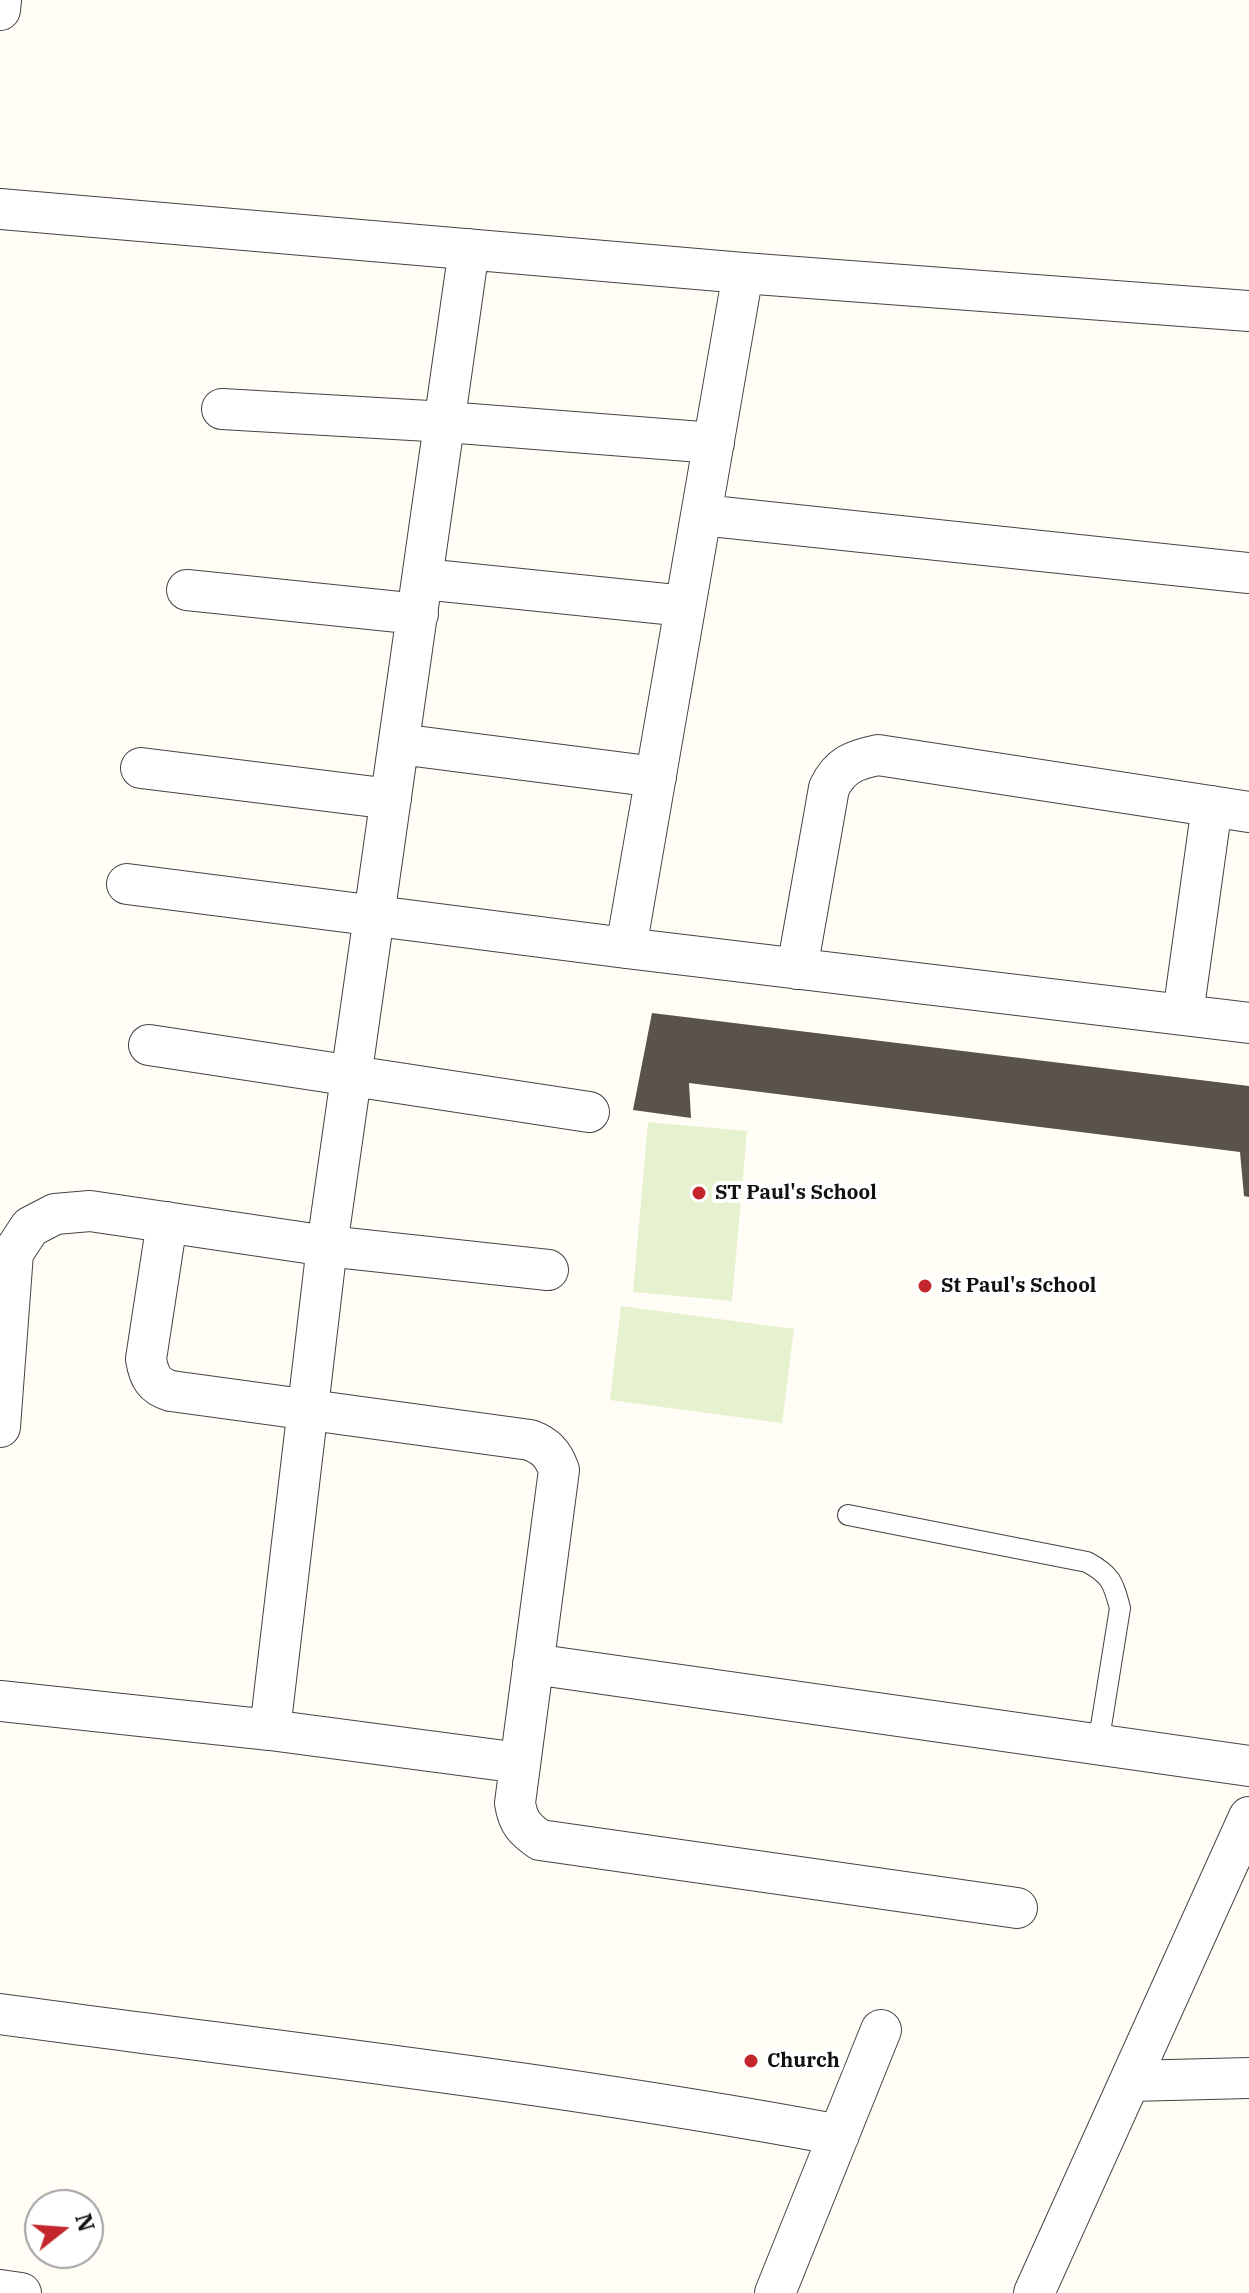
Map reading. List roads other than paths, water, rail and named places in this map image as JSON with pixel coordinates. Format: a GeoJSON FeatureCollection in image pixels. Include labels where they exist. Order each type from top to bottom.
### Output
{"type":"FeatureCollection","features":[{"type":"Feature","properties":{"kind":"street"},"geometry":{"type":"LineString","coordinates":[[0,10],[1,0]]}},
{"type":"Feature","properties":{"kind":"street"},"geometry":{"type":"LineString","coordinates":[[0,209],[743,273],[1249,311]]}},
{"type":"Feature","properties":{"kind":"street"},"geometry":{"type":"LineString","coordinates":[[270,1730],[327,1246],[469,249]]}},
{"type":"Feature","properties":{"kind":"street"},"geometry":{"type":"LineString","coordinates":[[626,948],[743,273]]}},
{"type":"Feature","properties":{"kind":"street"},"geometry":{"type":"LineString","coordinates":[[222,409],[446,422],[714,443]]}},
{"type":"Feature","properties":{"kind":"street"},"geometry":{"type":"LineString","coordinates":[[702,515],[1249,573]]}},
{"type":"Feature","properties":{"kind":"street"},"geometry":{"type":"LineString","coordinates":[[187,590],[685,606]]}},
{"type":"Feature","properties":{"kind":"street"},"geometry":{"type":"LineString","coordinates":[[399,744],[656,777]]}},
{"type":"Feature","properties":{"kind":"street"},"geometry":{"type":"LineString","coordinates":[[797,969],[829,788],[836,772],[853,760],[878,755],[1230,809],[1183,1014]]}},
{"type":"Feature","properties":{"kind":"street"},"geometry":{"type":"LineString","coordinates":[[141,768],[391,799]]}},
{"type":"Feature","properties":{"kind":"street"},"geometry":{"type":"LineString","coordinates":[[127,884],[1249,1023]]}},
{"type":"Feature","properties":{"kind":"street"},"geometry":{"type":"LineString","coordinates":[[149,1045],[589,1112]]}},
{"type":"Feature","properties":{"kind":"street"},"geometry":{"type":"LineString","coordinates":[[0,1427],[6,1253],[30,1227],[55,1214],[90,1211],[327,1246],[548,1270]]}},
{"type":"Feature","properties":{"kind":"street"},"geometry":{"type":"LineString","coordinates":[[167,1222],[146,1359],[149,1374],[157,1387],[530,1440],[544,1445],[554,1456],[559,1470],[515,1803],[517,1817],[524,1829],[540,1840],[1017,1908]]}},
{"type":"Feature","properties":{"kind":"street"},"geometry":{"type":"LineString","coordinates":[[533,1664],[1249,1766]]}},
{"type":"Feature","properties":{"kind":"street"},"geometry":{"type":"LineString","coordinates":[[0,1701],[270,1730],[520,1763]]}},
{"type":"Feature","properties":{"kind":"street"},"geometry":{"type":"LineString","coordinates":[[1034,2293],[1248,1822]]}},
{"type":"Feature","properties":{"kind":"street"},"geometry":{"type":"LineString","coordinates":[[0,2014],[588,2091],[839,2135]]}},
{"type":"Feature","properties":{"kind":"street"},"geometry":{"type":"LineString","coordinates":[[775,2293],[881,2030]]}},
{"type":"Feature","properties":{"kind":"street"},"geometry":{"type":"LineString","coordinates":[[1130,2081],[1249,2078]]}},
{"type":"Feature","properties":{"kind":"street"},"geometry":{"type":"LineString","coordinates":[[0,2290],[21,2293]]}},
{"type":"Feature","properties":{"kind":"lane"},"geometry":{"type":"LineString","coordinates":[[848,1515],[1087,1562],[1106,1572],[1115,1588],[1120,1608],[1098,1745]]}},
{"type":"Feature","properties":{"kind":"place","name":"ST Paul's School"},"geometry":{"type":"Point","coordinates":[699,1193]}},
{"type":"Feature","properties":{"kind":"place","name":"St Paul's School"},"geometry":{"type":"Point","coordinates":[925,1286]}},
{"type":"Feature","properties":{"kind":"place","name":"Church"},"geometry":{"type":"Point","coordinates":[751,2061]}}]}
